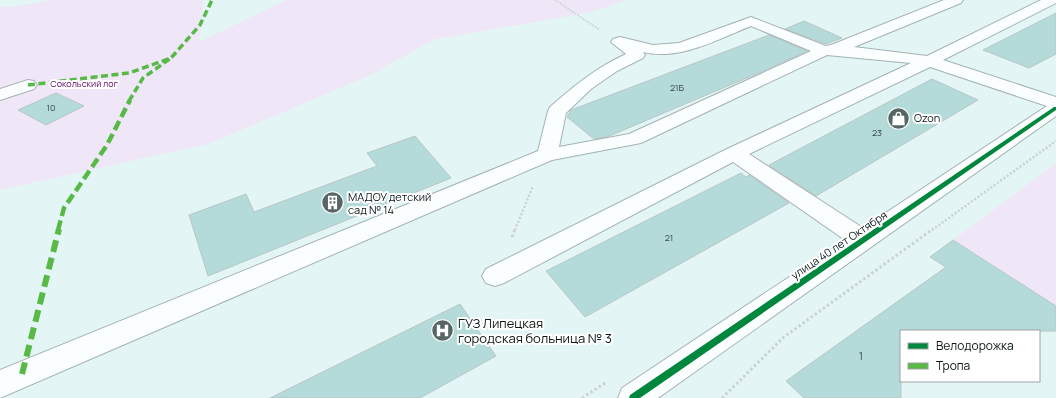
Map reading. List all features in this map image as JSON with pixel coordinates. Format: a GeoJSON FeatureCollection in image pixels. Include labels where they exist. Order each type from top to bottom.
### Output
{"type":"FeatureCollection","features":[{"type":"Feature","properties":{"kind":"street"},"geometry":{"type":"LineString","coordinates":[[0,384],[547,155],[634,139],[828,50],[956,0]]}},
{"type":"Feature","properties":{"kind":"street"},"geometry":{"type":"LineString","coordinates":[[495,276],[734,152],[928,61],[1052,0]]}},
{"type":"Feature","properties":{"kind":"street"},"geometry":{"type":"LineString","coordinates":[[547,155],[557,111],[585,85],[612,67],[637,55],[620,42],[653,50],[681,48],[751,21],[828,50],[886,54],[928,61],[1056,103]]}},
{"type":"Feature","properties":{"kind":"street"},"geometry":{"type":"LineString","coordinates":[[0,96],[28,85]]}},
{"type":"Feature","properties":{"kind":"street","name":"улица 40 лет Октября"},"geometry":{"type":"LineString","coordinates":[[638,397],[1056,108]]}},
{"type":"Feature","properties":{"kind":"street"},"geometry":{"type":"LineString","coordinates":[[734,152],[863,240]]}},
{"type":"Feature","properties":{"kind":"path"},"geometry":{"type":"LineString","coordinates":[[555,0],[582,19]]}},
{"type":"Feature","properties":{"kind":"path"},"geometry":{"type":"LineString","coordinates":[[722,398],[784,337],[1056,141]]}},
{"type":"Feature","properties":{"kind":"path"},"geometry":{"type":"LineString","coordinates":[[495,276],[547,155]]}},
{"type":"Feature","properties":{"kind":"green space","name":"Сокольский лог"},"geometry":{"type":"Polygon","coordinates":[[[54,0],[203,0],[199,42],[287,0],[626,0],[591,12],[433,40],[373,74],[208,144],[0,190],[0,7],[11,7],[54,0]]]}},
{"type":"Feature","properties":{"kind":"green space"},"geometry":{"type":"Polygon","coordinates":[[[1056,163],[1056,306],[953,240],[1056,163]]]}},
{"type":"Feature","properties":{"kind":"building"},"geometry":{"type":"Polygon","coordinates":[[[1056,13],[1056,54],[1029,68],[983,50],[1056,13]]]}},
{"type":"Feature","properties":{"kind":"building"},"geometry":{"type":"Polygon","coordinates":[[[804,21],[842,38],[826,44],[785,29],[804,21]]]}},
{"type":"Feature","properties":{"kind":"building"},"geometry":{"type":"Polygon","coordinates":[[[769,35],[807,51],[607,137],[594,139],[567,117],[571,110],[769,35]]]}},
{"type":"Feature","properties":{"kind":"building"},"geometry":{"type":"Polygon","coordinates":[[[932,79],[978,100],[816,196],[769,165],[932,79]]]}},
{"type":"Feature","properties":{"kind":"building"},"geometry":{"type":"Polygon","coordinates":[[[56,93],[84,106],[46,125],[18,110],[56,93]]]}},
{"type":"Feature","properties":{"kind":"building","name":"МАДОУ детский сад № 14"},"geometry":{"type":"Polygon","coordinates":[[[415,136],[451,178],[208,276],[189,215],[246,194],[254,212],[377,166],[367,153],[415,136]]]}},
{"type":"Feature","properties":{"kind":"building"},"geometry":{"type":"Polygon","coordinates":[[[741,173],[746,177],[749,175],[789,203],[585,317],[546,271],[741,173]]]}},
{"type":"Feature","properties":{"kind":"building"},"geometry":{"type":"Polygon","coordinates":[[[953,240],[1056,306],[1056,331],[900,330],[901,398],[804,398],[786,381],[946,267],[930,257],[953,240]]]}},
{"type":"Feature","properties":{"kind":"building","name":"ГУЗ Липецкая городская больница № 3"},"geometry":{"type":"Polygon","coordinates":[[[460,304],[496,356],[420,398],[270,398],[460,304]]]}},
{"type":"Feature","properties":{"kind":"marked path"},"geometry":{"type":"LineString","coordinates":[[28,85],[129,73],[171,58],[200,25],[212,0]]}},
{"type":"Feature","properties":{"kind":"marked path"},"geometry":{"type":"LineString","coordinates":[[22,374],[64,208],[107,145],[130,99],[143,78],[171,58]]}},
{"type":"Feature","properties":{"kind":"cycle path"},"geometry":{"type":"LineString","coordinates":[[633,398],[1056,108]]}},
{"type":"Feature","properties":{"kind":"place","name":"Ozon"},"geometry":{"type":"Point","coordinates":[899,118]}},
{"type":"Feature","properties":{"kind":"place","name":"МАДОУ детский сад № 14"},"geometry":{"type":"Point","coordinates":[333,203]}},
{"type":"Feature","properties":{"kind":"place","name":"ГУЗ Липецкая городская больница № 3"},"geometry":{"type":"Point","coordinates":[443,330]}}]}
